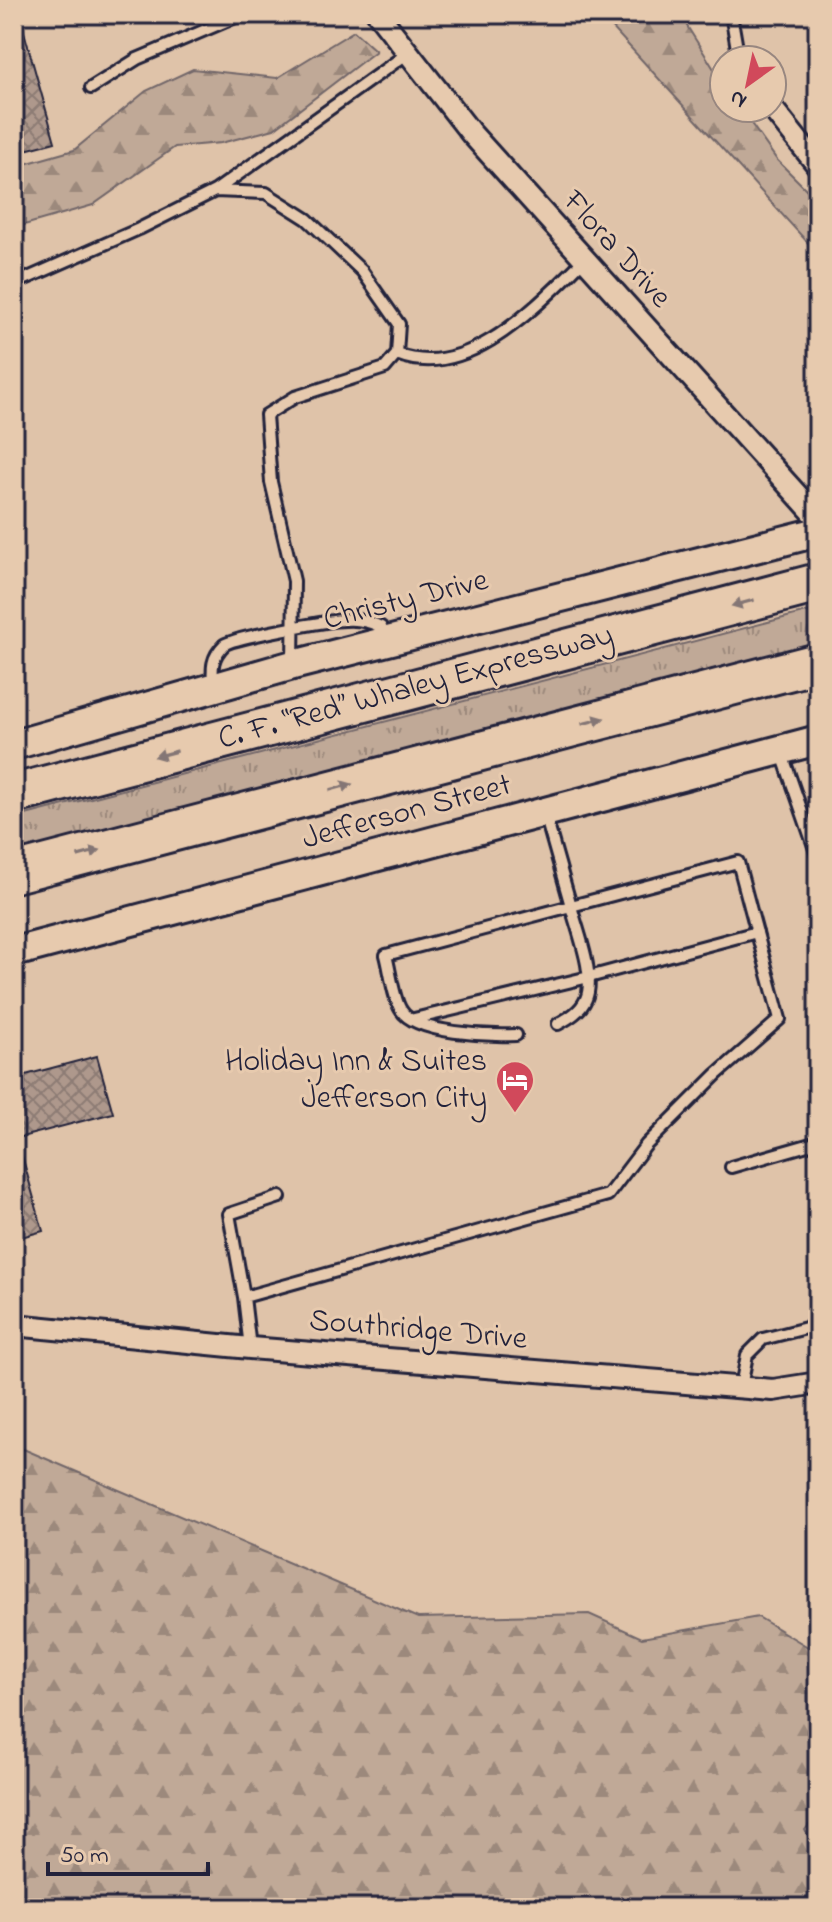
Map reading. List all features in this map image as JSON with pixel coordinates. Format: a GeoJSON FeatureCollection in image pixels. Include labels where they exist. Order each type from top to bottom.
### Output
{"type":"FeatureCollection","features":[{"type":"Feature","properties":{"kind":"highway","name":"C. F. “Red” Whaley Expressway"},"geometry":{"type":"LineString","coordinates":[[14,794],[818,583]]}},
{"type":"Feature","properties":{"kind":"highway"},"geometry":{"type":"LineString","coordinates":[[14,873],[818,663]]}},
{"type":"Feature","properties":{"kind":"street","name":"Flora Drive"},"geometry":{"type":"LineString","coordinates":[[378,14],[471,133],[818,518]]}},
{"type":"Feature","properties":{"kind":"street"},"geometry":{"type":"LineString","coordinates":[[785,124],[818,166]]}},
{"type":"Feature","properties":{"kind":"street","name":"Christy Drive"},"geometry":{"type":"LineString","coordinates":[[14,745],[293,665],[818,532]]}},
{"type":"Feature","properties":{"kind":"street","name":"Jefferson Street"},"geometry":{"type":"LineString","coordinates":[[14,952],[818,740]]}},
{"type":"Feature","properties":{"kind":"street","name":"Southridge Drive"},"geometry":{"type":"LineString","coordinates":[[14,1325],[250,1348],[773,1390],[818,1383]]}},
{"type":"Feature","properties":{"kind":"lane"},"geometry":{"type":"LineString","coordinates":[[91,88],[137,59],[243,14]]}},
{"type":"Feature","properties":{"kind":"lane"},"geometry":{"type":"LineString","coordinates":[[731,14],[736,44]]}},
{"type":"Feature","properties":{"kind":"lane"},"geometry":{"type":"LineString","coordinates":[[14,284],[139,229],[215,191],[408,53]]}},
{"type":"Feature","properties":{"kind":"lane"},"geometry":{"type":"LineString","coordinates":[[215,191],[266,193],[307,219],[362,271],[399,324],[397,354],[385,368],[295,397],[266,415],[271,482],[294,581],[293,665]]}},
{"type":"Feature","properties":{"kind":"lane"},"geometry":{"type":"LineString","coordinates":[[397,354],[410,359],[450,358],[474,351],[524,317],[585,259]]}},
{"type":"Feature","properties":{"kind":"lane"},"geometry":{"type":"LineString","coordinates":[[213,689],[211,662],[226,642],[341,620],[368,620],[381,627],[386,642]]}},
{"type":"Feature","properties":{"kind":"lane"},"geometry":{"type":"LineString","coordinates":[[780,749],[818,858]]}},
{"type":"Feature","properties":{"kind":"lane"},"geometry":{"type":"LineString","coordinates":[[544,812],[589,977],[586,998],[575,1014],[558,1024]]}},
{"type":"Feature","properties":{"kind":"lane"},"geometry":{"type":"LineString","coordinates":[[244,1297],[608,1195],[646,1145],[717,1074],[780,1019],[738,862],[386,955],[401,1011],[411,1020],[479,1036],[516,1035]]}},
{"type":"Feature","properties":{"kind":"lane"},"geometry":{"type":"LineString","coordinates":[[411,1020],[757,932]]}},
{"type":"Feature","properties":{"kind":"lane"},"geometry":{"type":"LineString","coordinates":[[731,1167],[818,1142]]}},
{"type":"Feature","properties":{"kind":"lane"},"geometry":{"type":"LineString","coordinates":[[250,1348],[229,1214],[280,1197]]}},
{"type":"Feature","properties":{"kind":"lane"},"geometry":{"type":"LineString","coordinates":[[741,1387],[747,1355],[763,1339],[818,1325]]}},
{"type":"Feature","properties":{"kind":"green space"},"geometry":{"type":"Polygon","coordinates":[[[600,14],[687,14],[687,26],[708,59],[708,124],[751,124],[777,160],[818,201],[818,254],[600,14]]]}},
{"type":"Feature","properties":{"kind":"green space"},"geometry":{"type":"Polygon","coordinates":[[[354,31],[376,51],[274,129],[221,143],[175,147],[93,205],[14,228],[14,167],[74,150],[146,91],[193,69],[277,78],[354,31]]]}},
{"type":"Feature","properties":{"kind":"green space"},"geometry":{"type":"Polygon","coordinates":[[[818,609],[818,652],[14,863],[14,818],[818,609]]]}},
{"type":"Feature","properties":{"kind":"green space"},"geometry":{"type":"Polygon","coordinates":[[[14,1445],[418,1618],[589,1614],[642,1638],[758,1617],[818,1653],[818,1813],[805,1830],[818,1854],[818,1908],[14,1908],[14,1445]]]}},
{"type":"Feature","properties":{"kind":"building"},"geometry":{"type":"Polygon","coordinates":[[[19,14],[55,142],[14,153],[14,15],[19,14]]]}},
{"type":"Feature","properties":{"kind":"building"},"geometry":{"type":"Polygon","coordinates":[[[97,1056],[113,1113],[14,1139],[14,1078],[97,1056]]]}},
{"type":"Feature","properties":{"kind":"building"},"geometry":{"type":"Polygon","coordinates":[[[19,1145],[43,1231],[14,1239],[14,1146],[19,1145]]]}},
{"type":"Feature","properties":{"kind":"place","name":"Holiday Inn & Suites Jefferson City"},"geometry":{"type":"Point","coordinates":[515,1114]}}]}
